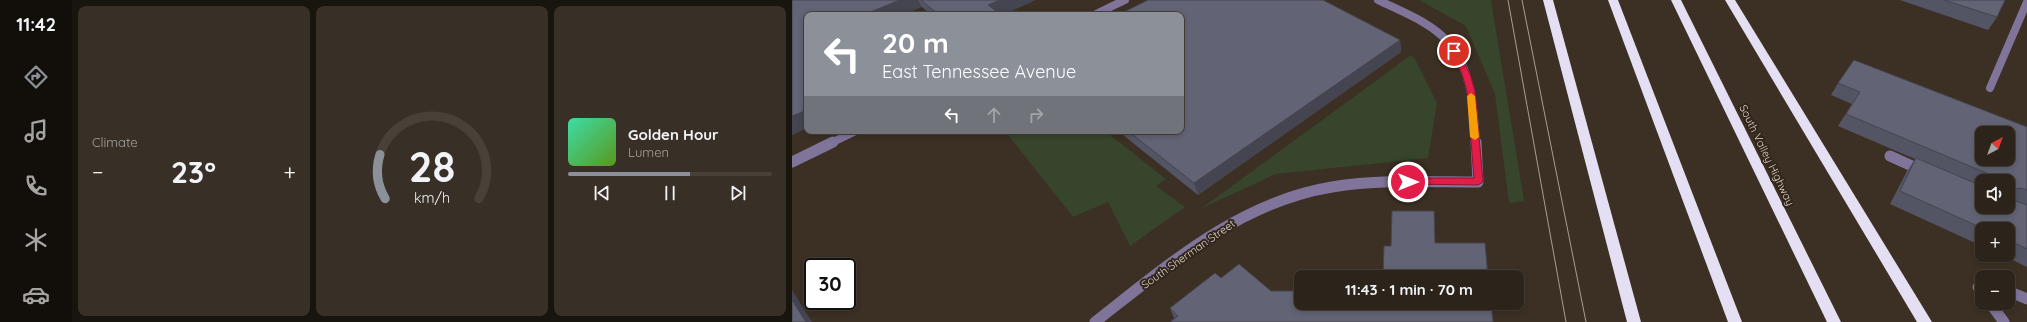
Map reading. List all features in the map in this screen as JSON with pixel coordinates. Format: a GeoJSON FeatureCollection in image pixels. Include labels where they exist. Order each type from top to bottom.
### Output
{"type":"FeatureCollection","features":[{"type":"Feature","properties":{"kind":"highway"},"geometry":{"type":"LineString","coordinates":[[1548,0],[1634,322]]}},
{"type":"Feature","properties":{"kind":"highway"},"geometry":{"type":"LineString","coordinates":[[1557,0],[1568,75]]}},
{"type":"Feature","properties":{"kind":"highway"},"geometry":{"type":"LineString","coordinates":[[1613,0],[1735,322]]}},
{"type":"Feature","properties":{"kind":"highway","name":"South Valley Highway"},"geometry":{"type":"LineString","coordinates":[[1676,0],[1834,322]]}},
{"type":"Feature","properties":{"kind":"highway"},"geometry":{"type":"LineString","coordinates":[[1730,0],[1925,322]]}},
{"type":"Feature","properties":{"kind":"street"},"geometry":{"type":"LineString","coordinates":[[1100,12],[1125,0]]}},
{"type":"Feature","properties":{"kind":"street","name":"South Sherman Street"},"geometry":{"type":"LineString","coordinates":[[1095,322],[1224,226],[1273,202],[1314,190],[1359,183],[1478,182],[1471,91],[1459,58],[1449,43],[1433,30],[1378,0]]}},
{"type":"Feature","properties":{"kind":"street"},"geometry":{"type":"LineString","coordinates":[[1990,88],[2027,2]]}},
{"type":"Feature","properties":{"kind":"street"},"geometry":{"type":"LineString","coordinates":[[792,162],[850,134]]}},
{"type":"Feature","properties":{"kind":"street"},"geometry":{"type":"LineString","coordinates":[[1890,156],[1932,175]]}},
{"type":"Feature","properties":{"kind":"street"},"geometry":{"type":"LineString","coordinates":[[2015,294],[2027,299]]}},
{"type":"Feature","properties":{"kind":"street"},"geometry":{"type":"LineString","coordinates":[[1995,310],[2004,322]]}},
{"type":"Feature","properties":{"kind":"green space"},"geometry":{"type":"Polygon","coordinates":[[[1419,0],[1491,0],[1524,201],[1509,203],[1495,94],[1466,26],[1419,0]]]}},
{"type":"Feature","properties":{"kind":"green space"},"geometry":{"type":"Polygon","coordinates":[[[1411,55],[1415,59],[1437,103],[1428,158],[1276,174],[1202,208],[1411,55]]]}},
{"type":"Feature","properties":{"kind":"green space"},"geometry":{"type":"Polygon","coordinates":[[[1007,134],[1109,134],[1166,179],[1156,186],[1185,207],[1130,246],[1108,202],[1073,217],[1007,134]]]}},
{"type":"Feature","properties":{"kind":"building"},"geometry":{"type":"Polygon","coordinates":[[[792,0],[900,0],[870,12],[804,12],[804,111],[792,116],[792,0]]]}},
{"type":"Feature","properties":{"kind":"building"},"geometry":{"type":"Polygon","coordinates":[[[921,0],[1000,0],[988,5],[997,12],[935,12],[921,0]]]}},
{"type":"Feature","properties":{"kind":"building"},"geometry":{"type":"Polygon","coordinates":[[[1148,0],[1323,0],[1400,40],[1194,183],[1132,134],[1184,134],[1184,12],[1124,12],[1148,0]]]}},
{"type":"Feature","properties":{"kind":"building"},"geometry":{"type":"Polygon","coordinates":[[[1944,0],[2005,0],[1997,17],[1944,0]]]}},
{"type":"Feature","properties":{"kind":"building"},"geometry":{"type":"Polygon","coordinates":[[[1854,60],[2027,127],[2027,190],[2021,188],[2015,189],[2015,174],[1989,174],[1846,114],[1860,92],[1838,83],[1854,60]]]}},
{"type":"Feature","properties":{"kind":"building"},"geometry":{"type":"Polygon","coordinates":[[[1916,158],[1975,183],[1975,214],[2015,214],[2015,200],[2027,205],[2027,249],[2015,243],[2015,222],[1975,222],[1975,225],[1900,191],[1916,158]]]}},
{"type":"Feature","properties":{"kind":"building"},"geometry":{"type":"Polygon","coordinates":[[[1392,211],[1434,211],[1435,243],[1485,243],[1487,270],[1383,270],[1384,246],[1391,246],[1392,211]]]}},
{"type":"Feature","properties":{"kind":"building"},"geometry":{"type":"Polygon","coordinates":[[[1239,264],[1271,291],[1294,291],[1294,310],[1492,310],[1493,322],[1170,322],[1178,316],[1170,308],[1215,273],[1221,278],[1239,264]]]}},
{"type":"Feature","properties":{"kind":"building"},"geometry":{"type":"Polygon","coordinates":[[[792,300],[806,322],[792,322],[792,300]]]}},
{"type":"Feature","properties":{"kind":"tram line"},"geometry":{"type":"LineString","coordinates":[[1508,0],[1566,322]]}},
{"type":"Feature","properties":{"kind":"tram line"},"geometry":{"type":"LineString","coordinates":[[1522,0],[1586,322]]}},
{"type":"Feature","properties":{"kind":"slow traffic"},"geometry":{"type":"LineString","coordinates":[[1471,96],[1475,137]]}},
{"type":"Feature","properties":{"kind":"route"},"geometry":{"type":"LineString","coordinates":[[1408,182],[1478,182],[1471,91],[1466,74],[1454,51]]}}]}
